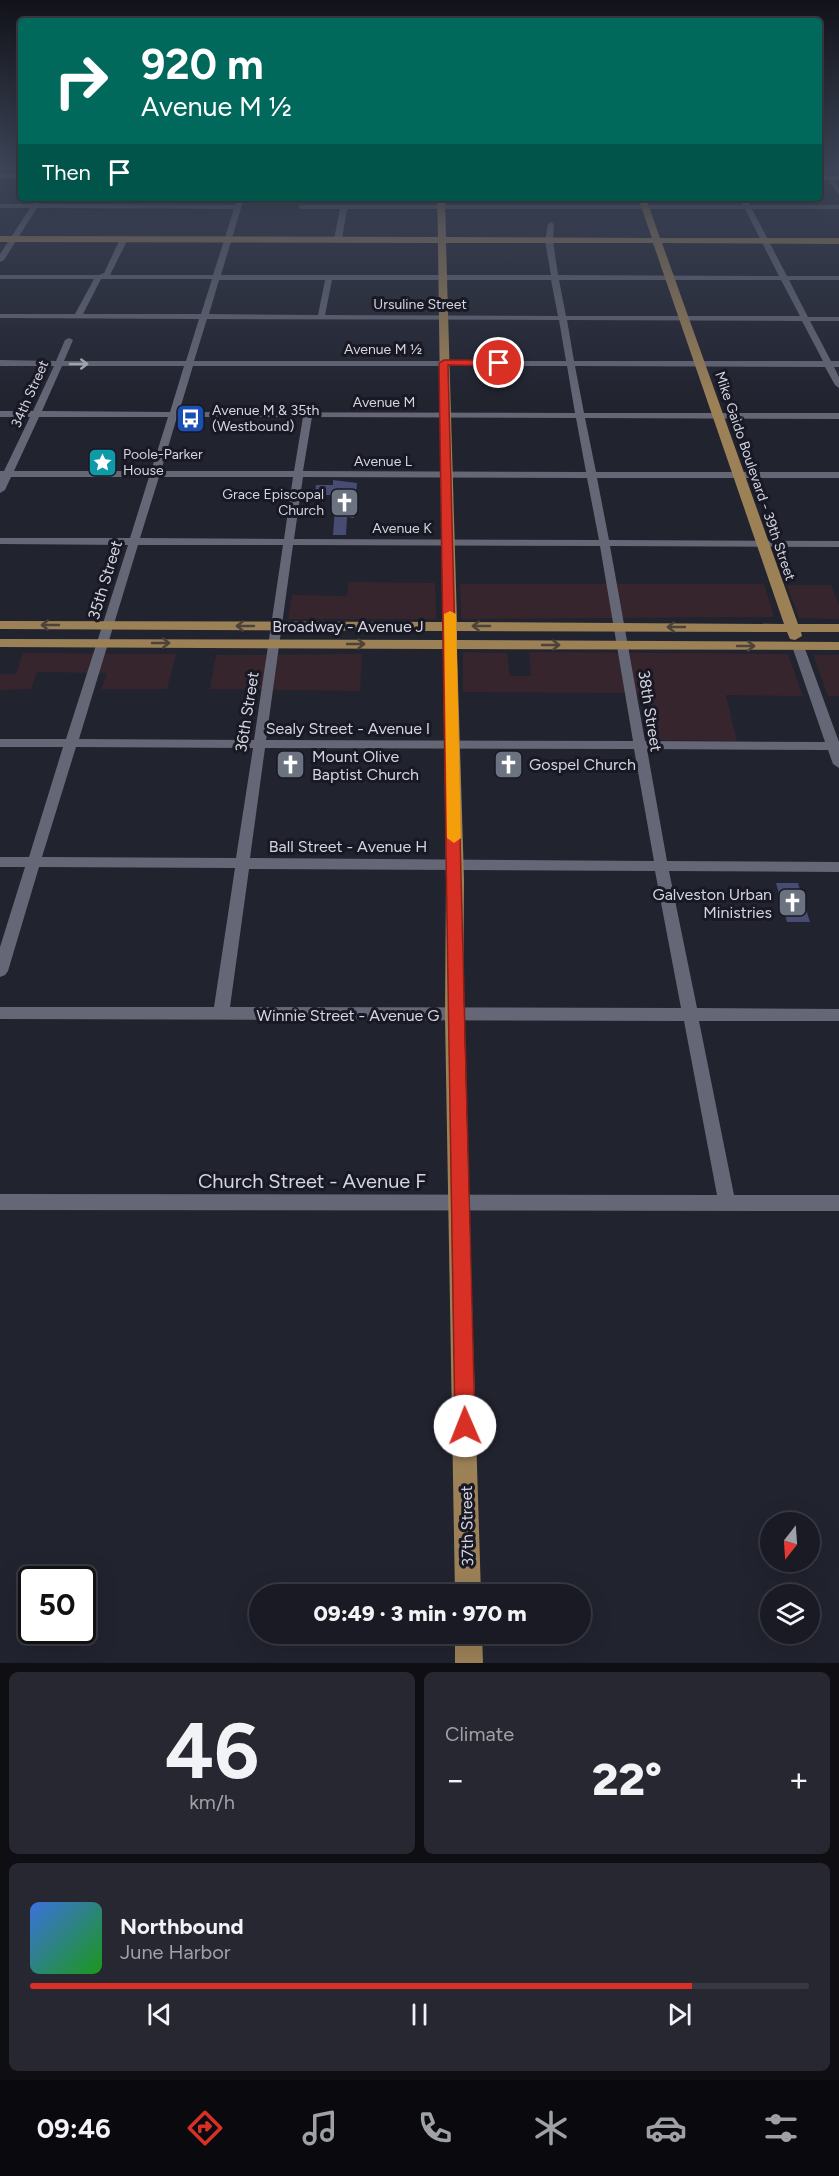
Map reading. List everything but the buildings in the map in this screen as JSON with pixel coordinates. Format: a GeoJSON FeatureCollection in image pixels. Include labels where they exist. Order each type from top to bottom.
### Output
{"type":"FeatureCollection","features":[{"type":"Feature","properties":{"kind":"main road","name":"37th Street"},"geometry":{"type":"LineString","coordinates":[[442,246],[445,475],[455,864],[454,1016],[468,1584]]}},
{"type":"Feature","properties":{"kind":"main road","name":"Mike Gaido Boulevard - 39th Street"},"geometry":{"type":"LineString","coordinates":[[659,246],[798,646]]}},
{"type":"Feature","properties":{"kind":"main road","name":"Broadway - Avenue J"},"geometry":{"type":"LineString","coordinates":[[0,625],[839,628]]}},
{"type":"Feature","properties":{"kind":"main road","name":"Broadway - Avenue J"},"geometry":{"type":"LineString","coordinates":[[0,643],[839,646]]}},
{"type":"Feature","properties":{"kind":"main road"},"geometry":{"type":"LineString","coordinates":[[469,1644],[469,1663]]}},
{"type":"Feature","properties":{"kind":"street"},"geometry":{"type":"LineString","coordinates":[[0,260],[9,246]]}},
{"type":"Feature","properties":{"kind":"street"},"geometry":{"type":"LineString","coordinates":[[78,316],[98,278],[107,274],[121,246]]}},
{"type":"Feature","properties":{"kind":"street","name":"35th Street"},"geometry":{"type":"LineString","coordinates":[[0,971],[226,246]]}},
{"type":"Feature","properties":{"kind":"street","name":"38th Street"},"geometry":{"type":"LineString","coordinates":[[550,246],[620,627],[661,866],[727,1203]]}},
{"type":"Feature","properties":{"kind":"street"},"geometry":{"type":"LineString","coordinates":[[766,246],[839,385]]}},
{"type":"Feature","properties":{"kind":"street"},"geometry":{"type":"LineString","coordinates":[[0,277],[839,278]]}},
{"type":"Feature","properties":{"kind":"street"},"geometry":{"type":"LineString","coordinates":[[321,317],[329,277]]}},
{"type":"Feature","properties":{"kind":"street","name":"Ursuline Street"},"geometry":{"type":"LineString","coordinates":[[0,316],[839,319]]}},
{"type":"Feature","properties":{"kind":"street","name":"34th Street"},"geometry":{"type":"LineString","coordinates":[[0,490],[4,474],[36,415],[69,340]]}},
{"type":"Feature","properties":{"kind":"street","name":"Avenue M ½"},"geometry":{"type":"LineString","coordinates":[[0,363],[839,364]]}},
{"type":"Feature","properties":{"kind":"street","name":"Avenue M"},"geometry":{"type":"LineString","coordinates":[[0,414],[839,416]]}},
{"type":"Feature","properties":{"kind":"street","name":"36th Street"},"geometry":{"type":"LineString","coordinates":[[221,1014],[308,415]]}},
{"type":"Feature","properties":{"kind":"street","name":"Avenue L"},"geometry":{"type":"LineString","coordinates":[[4,474],[839,475]]}},
{"type":"Feature","properties":{"kind":"street","name":"Avenue K"},"geometry":{"type":"LineString","coordinates":[[0,541],[839,544]]}},
{"type":"Feature","properties":{"kind":"street","name":"Mike Gaido Boulevard - 39th Street"},"geometry":{"type":"LineString","coordinates":[[798,646],[836,746],[839,764]]}},
{"type":"Feature","properties":{"kind":"street","name":"Sealy Street - Avenue I"},"geometry":{"type":"LineString","coordinates":[[0,743],[836,746]]}},
{"type":"Feature","properties":{"kind":"street","name":"Ball Street - Avenue H"},"geometry":{"type":"LineString","coordinates":[[0,862],[839,867]]}},
{"type":"Feature","properties":{"kind":"street","name":"Winnie Street - Avenue G"},"geometry":{"type":"LineString","coordinates":[[0,1013],[454,1016],[839,1014]]}},
{"type":"Feature","properties":{"kind":"street","name":"Church Street - Avenue F"},"geometry":{"type":"LineString","coordinates":[[0,1202],[839,1203]]}},
{"type":"Feature","properties":{"kind":"shaded area"},"geometry":{"type":"Polygon","coordinates":[[[349,582],[435,583],[436,619],[288,619],[292,595],[347,596],[349,582]]]}},
{"type":"Feature","properties":{"kind":"shaded area"},"geometry":{"type":"Polygon","coordinates":[[[460,584],[764,584],[774,617],[461,619],[460,584]]]}},
{"type":"Feature","properties":{"kind":"shaded area"},"geometry":{"type":"Polygon","coordinates":[[[787,585],[831,585],[839,605],[839,619],[799,618],[787,585]]]}},
{"type":"Feature","properties":{"kind":"shaded area"},"geometry":{"type":"Polygon","coordinates":[[[463,652],[507,653],[510,676],[531,676],[529,652],[788,654],[803,696],[726,695],[737,741],[653,740],[642,693],[463,692],[463,652]]]}},
{"type":"Feature","properties":{"kind":"shaded area"},"geometry":{"type":"Polygon","coordinates":[[[23,653],[176,654],[167,689],[101,689],[107,673],[37,672],[31,689],[0,690],[0,674],[16,674],[23,653]]]}},
{"type":"Feature","properties":{"kind":"shaded area"},"geometry":{"type":"Polygon","coordinates":[[[362,654],[360,691],[210,689],[216,655],[362,654]]]}},
{"type":"Feature","properties":{"kind":"shaded area"},"geometry":{"type":"Polygon","coordinates":[[[813,655],[839,655],[839,696],[828,696],[813,655]]]}},
{"type":"Feature","properties":{"kind":"slow traffic"},"geometry":{"type":"LineString","coordinates":[[450,614],[454,838]]}},
{"type":"Feature","properties":{"kind":"place","name":"Avenue M & 35th (Westbound)"},"geometry":{"type":"Point","coordinates":[191,418]}},
{"type":"Feature","properties":{"kind":"place","name":"Poole-Parker House"},"geometry":{"type":"Point","coordinates":[102,462]}},
{"type":"Feature","properties":{"kind":"place","name":"Grace Episcopal Church"},"geometry":{"type":"Point","coordinates":[345,502]}},
{"type":"Feature","properties":{"kind":"place","name":"Gospel Church"},"geometry":{"type":"Point","coordinates":[508,764]}},
{"type":"Feature","properties":{"kind":"place","name":"Mount Olive Baptist Church"},"geometry":{"type":"Point","coordinates":[291,765]}},
{"type":"Feature","properties":{"kind":"place","name":"Galveston Urban Ministries"},"geometry":{"type":"Point","coordinates":[793,903]}},
{"type":"Feature","properties":{"kind":"route"},"geometry":{"type":"LineString","coordinates":[[465,1426],[454,1016],[455,880],[444,363],[499,363]]}}]}
